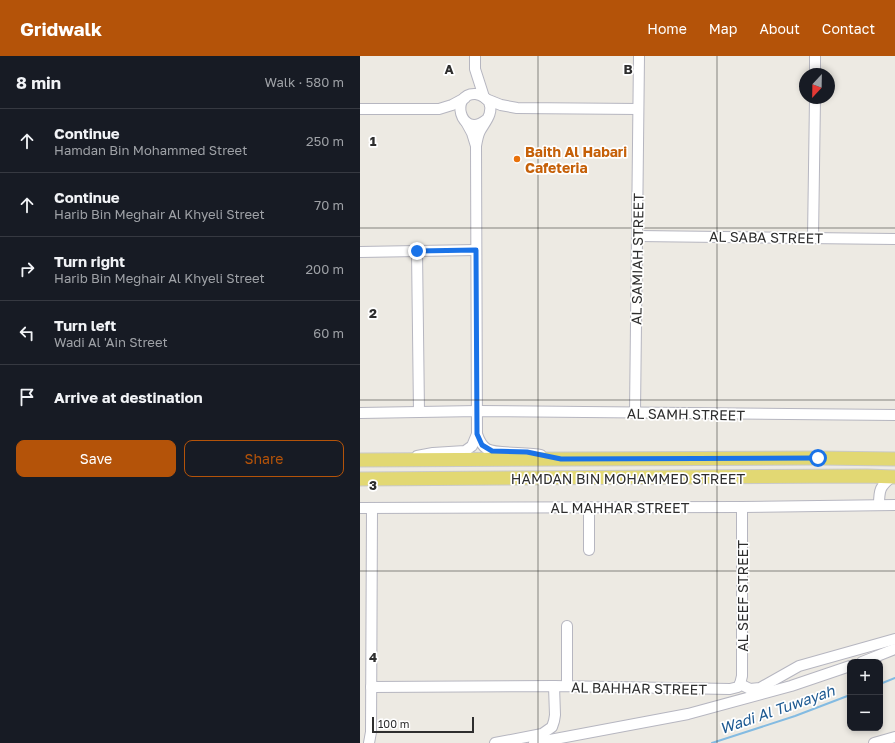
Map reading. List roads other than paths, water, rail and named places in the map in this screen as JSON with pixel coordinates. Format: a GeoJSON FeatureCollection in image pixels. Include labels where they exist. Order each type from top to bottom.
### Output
{"type":"FeatureCollection","features":[{"type":"Feature","properties":{"kind":"main road","name":"HAMDAN BIN MOHAMMED STREET"},"geometry":{"type":"LineString","coordinates":[[360,460],[895,459]]}},
{"type":"Feature","properties":{"kind":"main road","name":"HAMDAN BIN MOHAMMED STREET"},"geometry":{"type":"LineString","coordinates":[[360,479],[894,477]]}},
{"type":"Feature","properties":{"kind":"street"},"geometry":{"type":"LineString","coordinates":[[475,56],[475,70],[472,84],[460,107],[461,116],[472,133],[476,146]]}},
{"type":"Feature","properties":{"kind":"street","name":"AL SAMIAH STREET"},"geometry":{"type":"LineString","coordinates":[[635,413],[639,56]]}},
{"type":"Feature","properties":{"kind":"street"},"geometry":{"type":"LineString","coordinates":[[815,68],[816,56]]}},
{"type":"Feature","properties":{"kind":"street"},"geometry":{"type":"LineString","coordinates":[[404,460],[418,455],[433,453],[465,452],[472,446],[477,434],[476,146],[480,132],[490,114],[490,106],[485,98],[475,70]]}},
{"type":"Feature","properties":{"kind":"street"},"geometry":{"type":"LineString","coordinates":[[360,109],[439,109],[452,105],[475,94],[501,105],[517,108],[638,109]]}},
{"type":"Feature","properties":{"kind":"street"},"geometry":{"type":"LineString","coordinates":[[813,238],[815,104]]}},
{"type":"Feature","properties":{"kind":"street"},"geometry":{"type":"LineString","coordinates":[[439,109],[452,113],[471,124],[477,125],[502,112],[517,108]]}},
{"type":"Feature","properties":{"kind":"street","name":"AL SABA STREET"},"geometry":{"type":"LineString","coordinates":[[638,236],[895,239]]}},
{"type":"Feature","properties":{"kind":"street"},"geometry":{"type":"LineString","coordinates":[[360,252],[476,250]]}},
{"type":"Feature","properties":{"kind":"street"},"geometry":{"type":"LineString","coordinates":[[417,251],[419,412]]}},
{"type":"Feature","properties":{"kind":"street","name":"AL SAMH STREET"},"geometry":{"type":"LineString","coordinates":[[360,413],[478,411],[895,415]]}},
{"type":"Feature","properties":{"kind":"street"},"geometry":{"type":"LineString","coordinates":[[477,434],[482,445],[492,451],[527,452],[561,459]]}},
{"type":"Feature","properties":{"kind":"street"},"geometry":{"type":"LineString","coordinates":[[867,476],[880,491]]}},
{"type":"Feature","properties":{"kind":"street"},"geometry":{"type":"LineString","coordinates":[[879,505],[880,491],[887,481],[894,477]]}},
{"type":"Feature","properties":{"kind":"street","name":"AL MAHHAR STREET"},"geometry":{"type":"LineString","coordinates":[[360,508],[895,505]]}},
{"type":"Feature","properties":{"kind":"street"},"geometry":{"type":"LineString","coordinates":[[589,507],[589,550]]}},
{"type":"Feature","properties":{"kind":"street","name":"AL SEEF STREET"},"geometry":{"type":"LineString","coordinates":[[740,684],[742,676],[742,507]]}},
{"type":"Feature","properties":{"kind":"street"},"geometry":{"type":"LineString","coordinates":[[369,743],[371,732],[372,508]]}},
{"type":"Feature","properties":{"kind":"street"},"geometry":{"type":"LineString","coordinates":[[567,626],[567,686]]}},
{"type":"Feature","properties":{"kind":"street"},"geometry":{"type":"LineString","coordinates":[[740,684],[750,689],[760,688],[799,666],[895,639]]}},
{"type":"Feature","properties":{"kind":"street"},"geometry":{"type":"LineString","coordinates":[[870,659],[895,649]]}},
{"type":"Feature","properties":{"kind":"street"},"geometry":{"type":"LineString","coordinates":[[534,743],[688,714],[791,686],[847,667]]}},
{"type":"Feature","properties":{"kind":"street","name":"AL BAHHAR STREET"},"geometry":{"type":"LineString","coordinates":[[371,687],[567,686],[730,690],[738,687],[740,684]]}},
{"type":"Feature","properties":{"kind":"street"},"geometry":{"type":"LineString","coordinates":[[495,743],[542,734],[547,731],[552,726],[554,721],[554,686]]}},
{"type":"Feature","properties":{"kind":"street"},"geometry":{"type":"LineString","coordinates":[[874,743],[895,736]]}},
{"type":"Feature","properties":{"kind":"waterway","name":"Wadi Al Tuwayah"},"geometry":{"type":"LineString","coordinates":[[883,683],[895,678]]}},
{"type":"Feature","properties":{"kind":"waterway","name":"Wadi Al Tuwayah"},"geometry":{"type":"LineString","coordinates":[[712,743],[795,716],[847,696]]}},
{"type":"Feature","properties":{"kind":"place","name":"Baith Al Habari Cafeteria"},"geometry":{"type":"Point","coordinates":[517,159]}}]}
